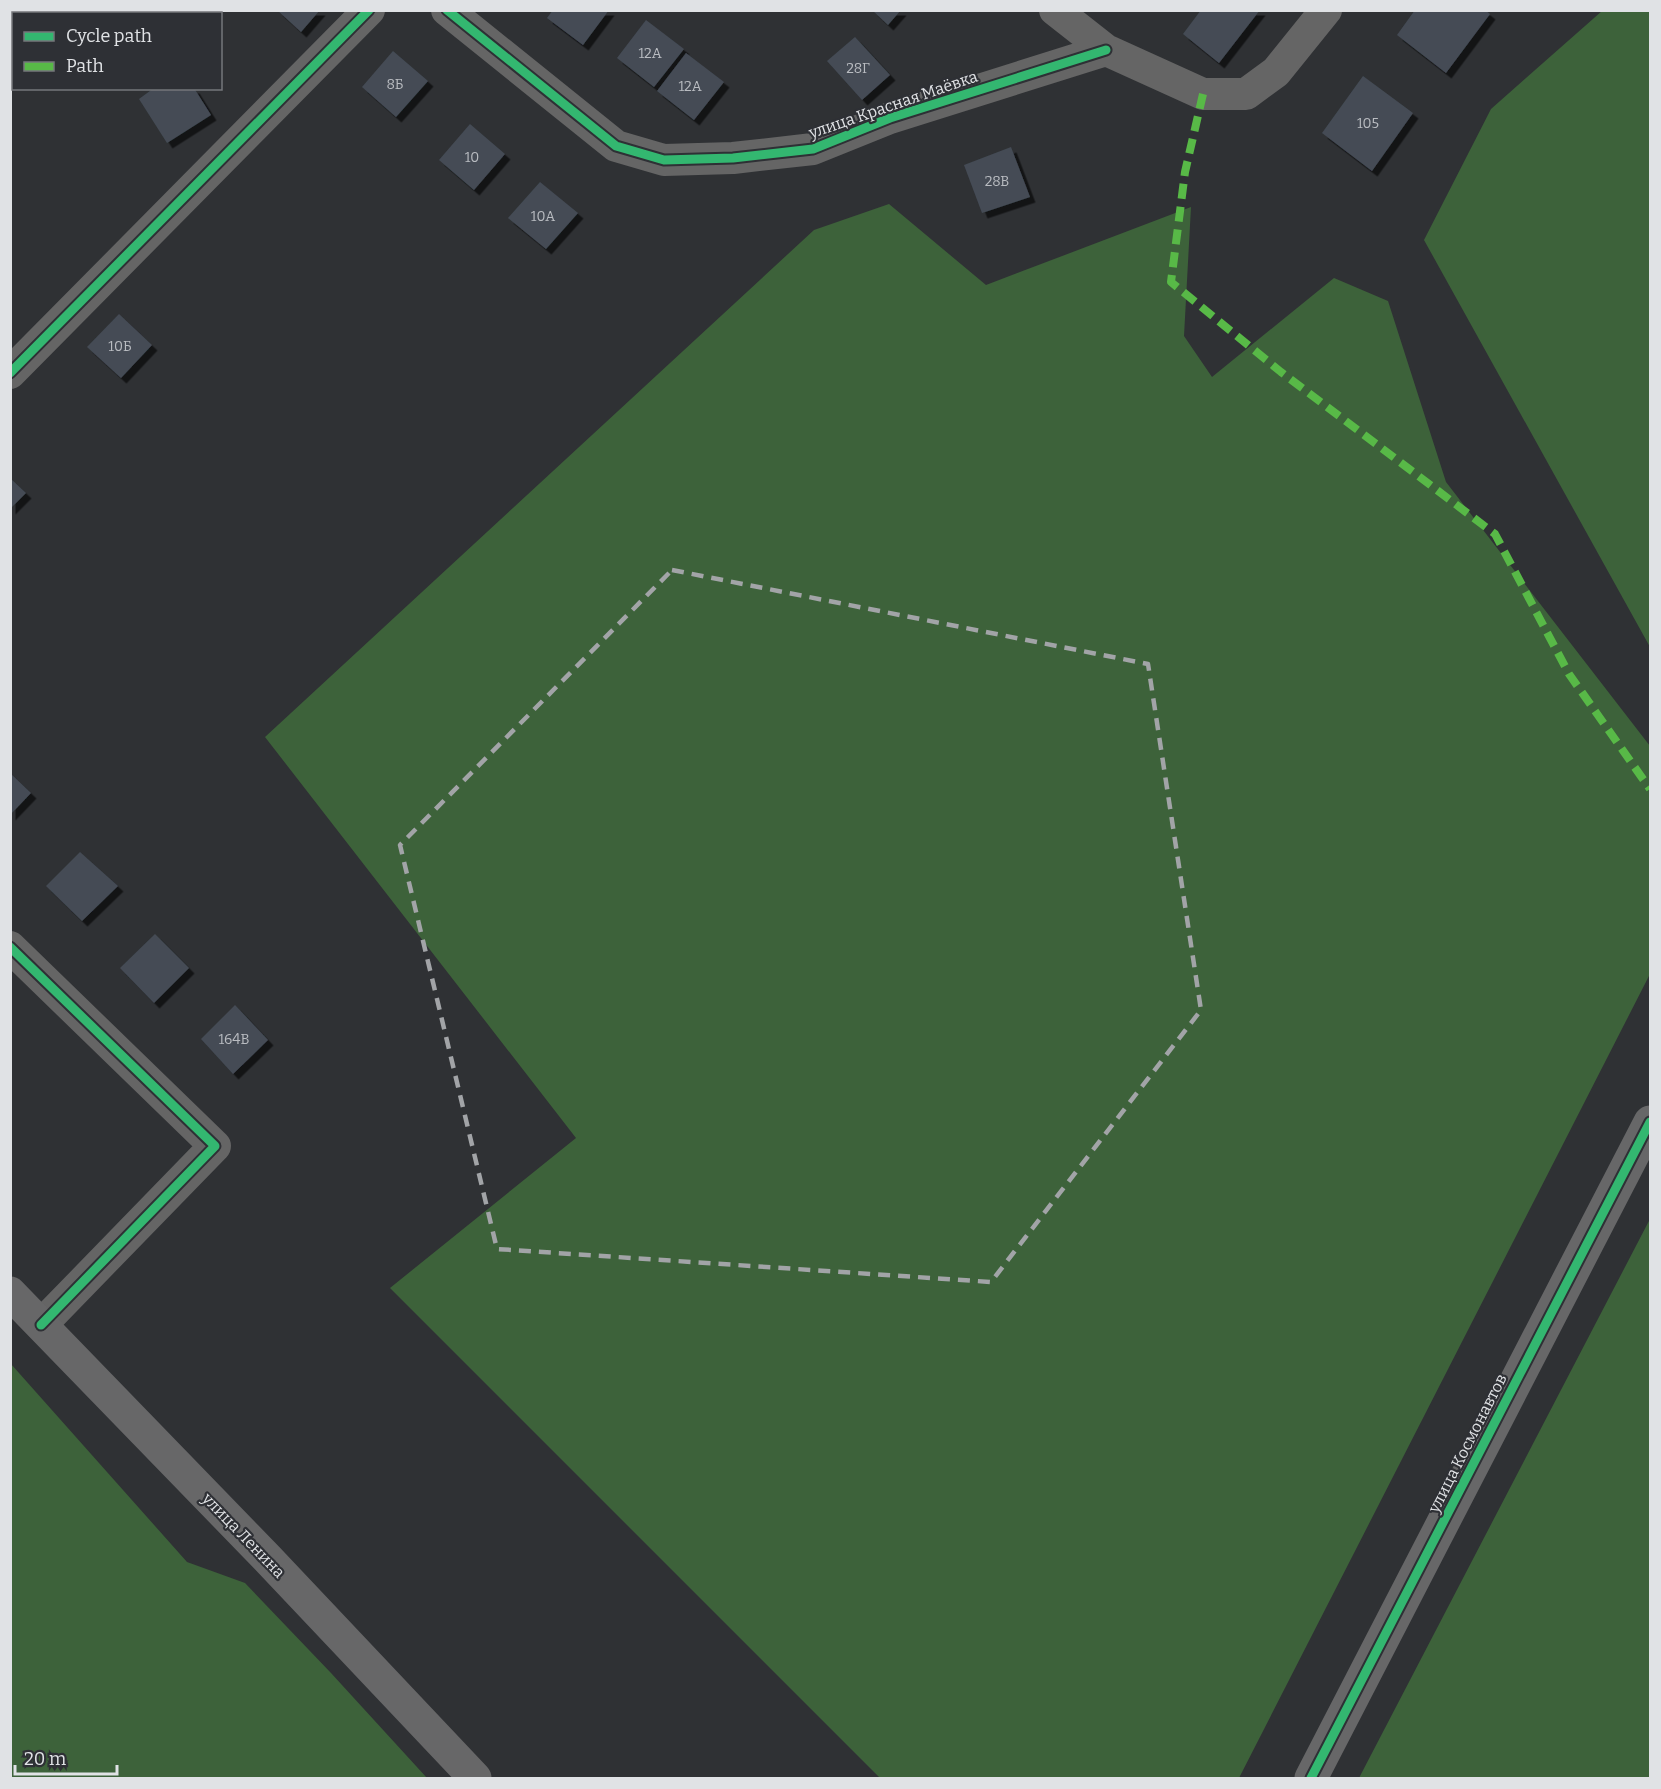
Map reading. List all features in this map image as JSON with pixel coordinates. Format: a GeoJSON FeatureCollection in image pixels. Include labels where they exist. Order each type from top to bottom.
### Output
{"type":"FeatureCollection","features":[{"type":"Feature","properties":{"kind":"street"},"geometry":{"type":"LineString","coordinates":[[16,357],[369,10]]}},
{"type":"Feature","properties":{"kind":"street","name":"улица Красная Маёвка"},"geometry":{"type":"LineString","coordinates":[[447,10],[616,146],[664,160],[733,158],[813,149],[890,118],[1106,50]]}},
{"type":"Feature","properties":{"kind":"street"},"geometry":{"type":"LineString","coordinates":[[1055,10],[1106,50],[1203,93],[1246,94],[1276,72],[1326,10]]}},
{"type":"Feature","properties":{"kind":"street"},"geometry":{"type":"LineString","coordinates":[[15,960],[215,1146],[41,1325]]}},
{"type":"Feature","properties":{"kind":"street","name":"улица Космонавтов"},"geometry":{"type":"LineString","coordinates":[[1311,1779],[1650,1122]]}},
{"type":"Feature","properties":{"kind":"street","name":"улица Ленина"},"geometry":{"type":"LineString","coordinates":[[10,1293],[267,1558],[475,1779]]}},
{"type":"Feature","properties":{"kind":"highlighted area"},"geometry":{"type":"Polygon","coordinates":[[[672,570],[1148,664],[1201,1010],[991,1282],[497,1249],[400,845],[672,570]]]}},
{"type":"Feature","properties":{"kind":"green space"},"geometry":{"type":"Polygon","coordinates":[[[1602,11],[1650,11],[1650,647],[1424,240],[1491,109],[1602,11]]]}},
{"type":"Feature","properties":{"kind":"green space"},"geometry":{"type":"Polygon","coordinates":[[[889,204],[986,285],[1191,207],[1184,336],[1212,377],[1334,278],[1388,301],[1446,482],[1650,746],[1650,974],[1239,1778],[880,1778],[390,1288],[576,1138],[265,737],[814,230],[889,204]]]}},
{"type":"Feature","properties":{"kind":"green space"},"geometry":{"type":"Polygon","coordinates":[[[1650,1219],[1650,1778],[1359,1778],[1650,1219]]]}},
{"type":"Feature","properties":{"kind":"green space"},"geometry":{"type":"Polygon","coordinates":[[[11,1364],[187,1562],[245,1583],[427,1778],[11,1778],[11,1364]]]}},
{"type":"Feature","properties":{"kind":"building"},"geometry":{"type":"Polygon","coordinates":[[[10,10],[38,10],[37,12],[12,12],[12,22],[10,10]]]}},
{"type":"Feature","properties":{"kind":"building"},"geometry":{"type":"Polygon","coordinates":[[[277,10],[320,10],[301,32],[277,10]]]}},
{"type":"Feature","properties":{"kind":"building"},"geometry":{"type":"Polygon","coordinates":[[[553,10],[609,10],[583,45],[547,18],[553,10]]]}},
{"type":"Feature","properties":{"kind":"building"},"geometry":{"type":"Polygon","coordinates":[[[872,10],[901,10],[888,25],[872,10]]]}},
{"type":"Feature","properties":{"kind":"building"},"geometry":{"type":"Polygon","coordinates":[[[1201,10],[1260,10],[1219,63],[1183,34],[1201,10]]]}},
{"type":"Feature","properties":{"kind":"building"},"geometry":{"type":"Polygon","coordinates":[[[1415,10],[1485,10],[1490,14],[1446,73],[1397,35],[1415,10]]]}},
{"type":"Feature","properties":{"kind":"building"},"geometry":{"type":"Polygon","coordinates":[[[646,20],[684,49],[654,87],[617,58],[646,20]]]}},
{"type":"Feature","properties":{"kind":"building"},"geometry":{"type":"Polygon","coordinates":[[[855,37],[890,75],[862,100],[827,61],[855,37]]]}},
{"type":"Feature","properties":{"kind":"building"},"geometry":{"type":"Polygon","coordinates":[[[393,51],[428,81],[396,117],[362,87],[393,51]]]}},
{"type":"Feature","properties":{"kind":"building"},"geometry":{"type":"Polygon","coordinates":[[[686,53],[724,82],[694,120],[657,91],[686,53]]]}},
{"type":"Feature","properties":{"kind":"building"},"geometry":{"type":"Polygon","coordinates":[[[1363,76],[1413,113],[1372,171],[1322,133],[1363,76]]]}},
{"type":"Feature","properties":{"kind":"building"},"geometry":{"type":"Polygon","coordinates":[[[151,90],[195,90],[211,115],[167,143],[139,99],[151,90]]]}},
{"type":"Feature","properties":{"kind":"building"},"geometry":{"type":"Polygon","coordinates":[[[470,124],[505,154],[474,190],[439,160],[470,124]]]}},
{"type":"Feature","properties":{"kind":"building"},"geometry":{"type":"Polygon","coordinates":[[[1011,147],[1030,197],[982,213],[964,165],[1011,147]]]}},
{"type":"Feature","properties":{"kind":"building"},"geometry":{"type":"Polygon","coordinates":[[[540,182],[578,213],[546,249],[508,218],[540,182]]]}},
{"type":"Feature","properties":{"kind":"building"},"geometry":{"type":"Polygon","coordinates":[[[119,314],[152,345],[121,378],[87,347],[119,314]]]}},
{"type":"Feature","properties":{"kind":"building"},"geometry":{"type":"Polygon","coordinates":[[[10,478],[26,493],[10,509],[10,478]]]}},
{"type":"Feature","properties":{"kind":"building"},"geometry":{"type":"Polygon","coordinates":[[[10,773],[31,793],[10,815],[10,773]]]}},
{"type":"Feature","properties":{"kind":"building"},"geometry":{"type":"Polygon","coordinates":[[[80,852],[118,886],[82,921],[46,886],[80,852]]]}},
{"type":"Feature","properties":{"kind":"building"},"geometry":{"type":"Polygon","coordinates":[[[155,934],[189,968],[154,1003],[120,968],[155,934]]]}},
{"type":"Feature","properties":{"kind":"building"},"geometry":{"type":"Polygon","coordinates":[[[235,1005],[268,1040],[233,1074],[201,1039],[235,1005]]]}},
{"type":"Feature","properties":{"kind":"marked path"},"geometry":{"type":"LineString","coordinates":[[1203,94],[1185,172],[1171,282],[1281,372],[1495,534],[1569,674],[1650,789]]}},
{"type":"Feature","properties":{"kind":"cycle path"},"geometry":{"type":"LineString","coordinates":[[10,373],[369,10]]}},
{"type":"Feature","properties":{"kind":"cycle path"},"geometry":{"type":"LineString","coordinates":[[447,10],[616,146],[664,160],[733,158],[813,149],[890,118],[1106,50]]}},
{"type":"Feature","properties":{"kind":"cycle path"},"geometry":{"type":"LineString","coordinates":[[10,947],[215,1146],[41,1325]]}},
{"type":"Feature","properties":{"kind":"cycle path"},"geometry":{"type":"LineString","coordinates":[[1311,1778],[1650,1122]]}}]}
